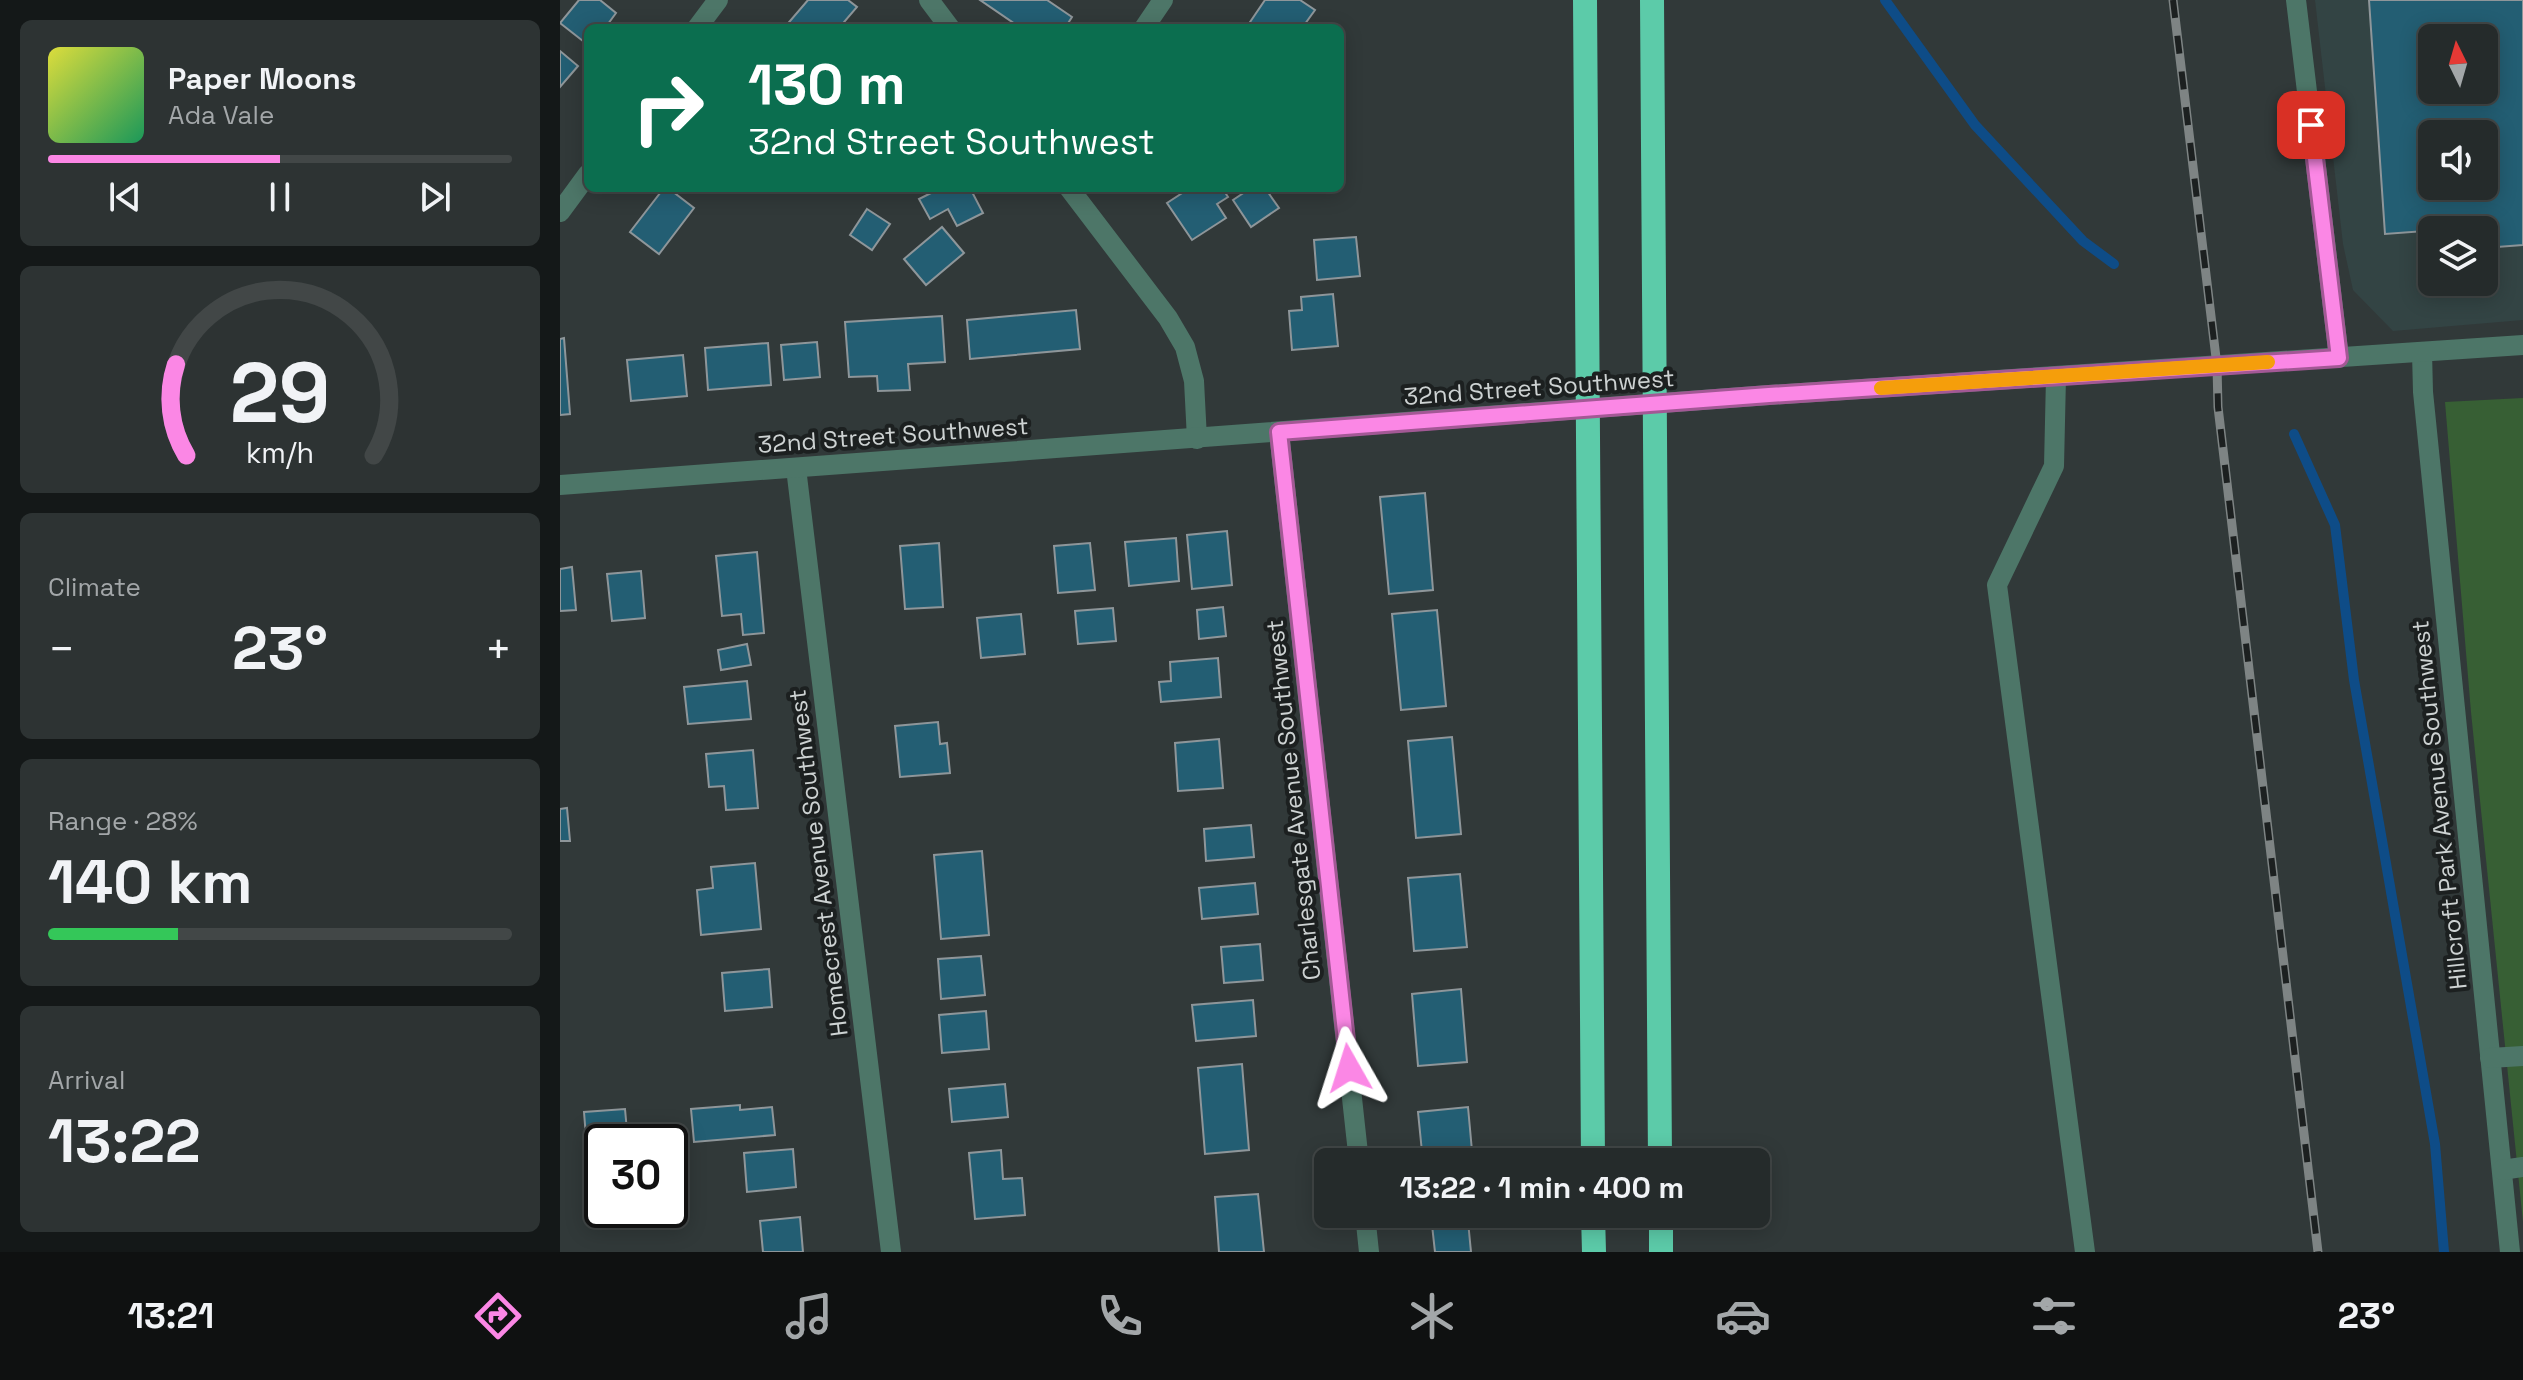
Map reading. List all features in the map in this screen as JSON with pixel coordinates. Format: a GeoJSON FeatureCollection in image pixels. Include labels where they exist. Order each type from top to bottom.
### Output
{"type":"FeatureCollection","features":[{"type":"Feature","properties":{"kind":"highway"},"geometry":{"type":"LineString","coordinates":[[1585,0],[1593,1148]]}},
{"type":"Feature","properties":{"kind":"highway"},"geometry":{"type":"LineString","coordinates":[[1652,0],[1660,1148]]}},
{"type":"Feature","properties":{"kind":"highway"},"geometry":{"type":"LineString","coordinates":[[1593,1228],[1594,1252]]}},
{"type":"Feature","properties":{"kind":"highway"},"geometry":{"type":"LineString","coordinates":[[1661,1228],[1661,1252]]}},
{"type":"Feature","properties":{"kind":"street"},"geometry":{"type":"LineString","coordinates":[[700,24],[718,0]]}},
{"type":"Feature","properties":{"kind":"street"},"geometry":{"type":"LineString","coordinates":[[929,0],[947,24]]}},
{"type":"Feature","properties":{"kind":"street"},"geometry":{"type":"LineString","coordinates":[[1147,24],[1163,0]]}},
{"type":"Feature","properties":{"kind":"street"},"geometry":{"type":"LineString","coordinates":[[2296,0],[2339,358]]}},
{"type":"Feature","properties":{"kind":"street"},"geometry":{"type":"LineString","coordinates":[[560,212],[584,179]]}},
{"type":"Feature","properties":{"kind":"street"},"geometry":{"type":"LineString","coordinates":[[1072,192],[1168,318],[1185,347],[1194,381],[1197,439]]}},
{"type":"Feature","properties":{"kind":"street","name":"32nd Street Southwest"},"geometry":{"type":"LineString","coordinates":[[560,485],[1769,395],[2523,345]]}},
{"type":"Feature","properties":{"kind":"street","name":"Hillcroft Park Avenue Southwest"},"geometry":{"type":"LineString","coordinates":[[2422,352],[2423,392],[2510,1252]]}},
{"type":"Feature","properties":{"kind":"street"},"geometry":{"type":"LineString","coordinates":[[2056,377],[2054,466],[1997,585],[2085,1252]]}},
{"type":"Feature","properties":{"kind":"street","name":"Charlesgate Avenue Southwest"},"geometry":{"type":"LineString","coordinates":[[1279,432],[1357,1148]]}},
{"type":"Feature","properties":{"kind":"street","name":"Homecrest Avenue Southwest"},"geometry":{"type":"LineString","coordinates":[[796,468],[891,1252]]}},
{"type":"Feature","properties":{"kind":"street"},"geometry":{"type":"LineString","coordinates":[[2490,1058],[2523,1056]]}},
{"type":"Feature","properties":{"kind":"street"},"geometry":{"type":"LineString","coordinates":[[2502,1170],[2523,1167]]}},
{"type":"Feature","properties":{"kind":"street"},"geometry":{"type":"LineString","coordinates":[[1366,1228],[1369,1252]]}},
{"type":"Feature","properties":{"kind":"shaded area"},"geometry":{"type":"Polygon","coordinates":[[[2315,0],[2523,0],[2523,320],[2393,331],[2353,290],[2343,244],[2315,0]]]}},
{"type":"Feature","properties":{"kind":"green space"},"geometry":{"type":"Polygon","coordinates":[[[2523,398],[2523,1222],[2471,712],[2445,402],[2523,398]]]}},
{"type":"Feature","properties":{"kind":"building"},"geometry":{"type":"Polygon","coordinates":[[[579,0],[600,0],[616,13],[608,24],[584,24],[584,42],[560,23],[579,0]]]}},
{"type":"Feature","properties":{"kind":"building"},"geometry":{"type":"Polygon","coordinates":[[[808,0],[848,0],[857,7],[842,24],[787,24],[808,0]]]}},
{"type":"Feature","properties":{"kind":"building"},"geometry":{"type":"Polygon","coordinates":[[[980,0],[1047,0],[1072,17],[1068,24],[1015,24],[980,0]]]}},
{"type":"Feature","properties":{"kind":"building"},"geometry":{"type":"Polygon","coordinates":[[[1265,0],[1300,0],[1315,10],[1305,24],[1249,24],[1265,0]]]}},
{"type":"Feature","properties":{"kind":"building"},"geometry":{"type":"Polygon","coordinates":[[[2369,0],[2523,0],[2523,245],[2498,247],[2498,216],[2418,216],[2418,232],[2385,234],[2369,0]]]}},
{"type":"Feature","properties":{"kind":"building"},"geometry":{"type":"Polygon","coordinates":[[[560,51],[578,66],[560,87],[560,51]]]}},
{"type":"Feature","properties":{"kind":"building"},"geometry":{"type":"Polygon","coordinates":[[[661,192],[673,192],[694,208],[659,254],[630,232],[661,192]]]}},
{"type":"Feature","properties":{"kind":"building"},"geometry":{"type":"Polygon","coordinates":[[[933,192],[972,192],[983,213],[957,226],[948,209],[930,219],[919,199],[933,192]]]}},
{"type":"Feature","properties":{"kind":"building"},"geometry":{"type":"Polygon","coordinates":[[[1184,192],[1225,192],[1228,197],[1217,204],[1226,218],[1192,240],[1167,203],[1184,192]]]}},
{"type":"Feature","properties":{"kind":"building"},"geometry":{"type":"Polygon","coordinates":[[[1245,192],[1268,192],[1279,208],[1251,227],[1233,200],[1245,192]]]}},
{"type":"Feature","properties":{"kind":"building"},"geometry":{"type":"Polygon","coordinates":[[[867,209],[890,224],[872,250],[850,235],[867,209]]]}},
{"type":"Feature","properties":{"kind":"building"},"geometry":{"type":"Polygon","coordinates":[[[942,227],[964,253],[926,285],[904,259],[942,227]]]}},
{"type":"Feature","properties":{"kind":"building"},"geometry":{"type":"Polygon","coordinates":[[[1356,237],[1360,276],[1317,280],[1314,240],[1356,237]]]}},
{"type":"Feature","properties":{"kind":"building"},"geometry":{"type":"Polygon","coordinates":[[[1333,294],[1338,346],[1292,350],[1289,311],[1302,310],[1301,297],[1333,294]]]}},
{"type":"Feature","properties":{"kind":"building"},"geometry":{"type":"Polygon","coordinates":[[[1076,310],[1080,349],[970,359],[967,320],[1076,310]]]}},
{"type":"Feature","properties":{"kind":"building"},"geometry":{"type":"Polygon","coordinates":[[[942,316],[945,362],[908,364],[910,390],[878,391],[877,376],[849,377],[845,322],[942,316]]]}},
{"type":"Feature","properties":{"kind":"building"},"geometry":{"type":"Polygon","coordinates":[[[564,338],[570,414],[560,415],[560,339],[564,338]]]}},
{"type":"Feature","properties":{"kind":"building"},"geometry":{"type":"Polygon","coordinates":[[[817,342],[820,377],[784,380],[781,345],[817,342]]]}},
{"type":"Feature","properties":{"kind":"building"},"geometry":{"type":"Polygon","coordinates":[[[768,343],[771,385],[708,390],[705,348],[768,343]]]}},
{"type":"Feature","properties":{"kind":"building"},"geometry":{"type":"Polygon","coordinates":[[[683,355],[687,396],[631,401],[627,360],[683,355]]]}},
{"type":"Feature","properties":{"kind":"building"},"geometry":{"type":"Polygon","coordinates":[[[1425,493],[1433,590],[1389,594],[1380,497],[1425,493]]]}},
{"type":"Feature","properties":{"kind":"building"},"geometry":{"type":"Polygon","coordinates":[[[1227,531],[1232,585],[1192,589],[1187,535],[1227,531]]]}},
{"type":"Feature","properties":{"kind":"building"},"geometry":{"type":"Polygon","coordinates":[[[1176,538],[1179,581],[1129,586],[1125,542],[1176,538]]]}},
{"type":"Feature","properties":{"kind":"building"},"geometry":{"type":"Polygon","coordinates":[[[939,543],[943,607],[905,609],[900,546],[939,543]]]}},
{"type":"Feature","properties":{"kind":"building"},"geometry":{"type":"Polygon","coordinates":[[[1090,543],[1095,590],[1058,593],[1054,546],[1090,543]]]}},
{"type":"Feature","properties":{"kind":"building"},"geometry":{"type":"Polygon","coordinates":[[[757,552],[764,633],[743,635],[741,614],[722,616],[716,556],[757,552]]]}},
{"type":"Feature","properties":{"kind":"building"},"geometry":{"type":"Polygon","coordinates":[[[572,567],[576,610],[560,611],[560,569],[572,567]]]}},
{"type":"Feature","properties":{"kind":"building"},"geometry":{"type":"Polygon","coordinates":[[[641,571],[645,618],[612,621],[607,574],[641,571]]]}},
{"type":"Feature","properties":{"kind":"building"},"geometry":{"type":"Polygon","coordinates":[[[1223,607],[1226,636],[1199,639],[1197,610],[1223,607]]]}},
{"type":"Feature","properties":{"kind":"building"},"geometry":{"type":"Polygon","coordinates":[[[1113,608],[1116,641],[1078,644],[1075,611],[1113,608]]]}},
{"type":"Feature","properties":{"kind":"building"},"geometry":{"type":"Polygon","coordinates":[[[1437,610],[1446,706],[1401,710],[1392,614],[1437,610]]]}},
{"type":"Feature","properties":{"kind":"building"},"geometry":{"type":"Polygon","coordinates":[[[1021,614],[1025,654],[981,658],[977,618],[1021,614]]]}},
{"type":"Feature","properties":{"kind":"building"},"geometry":{"type":"Polygon","coordinates":[[[747,644],[751,665],[721,670],[718,650],[747,644]]]}},
{"type":"Feature","properties":{"kind":"building"},"geometry":{"type":"Polygon","coordinates":[[[1218,658],[1221,697],[1161,702],[1159,682],[1171,681],[1170,662],[1218,658]]]}},
{"type":"Feature","properties":{"kind":"building"},"geometry":{"type":"Polygon","coordinates":[[[747,681],[751,719],[688,724],[684,687],[747,681]]]}},
{"type":"Feature","properties":{"kind":"building"},"geometry":{"type":"Polygon","coordinates":[[[938,722],[940,744],[947,743],[950,773],[900,777],[895,726],[938,722]]]}},
{"type":"Feature","properties":{"kind":"building"},"geometry":{"type":"Polygon","coordinates":[[[1452,737],[1461,834],[1416,838],[1408,741],[1452,737]]]}},
{"type":"Feature","properties":{"kind":"building"},"geometry":{"type":"Polygon","coordinates":[[[1219,739],[1223,788],[1178,791],[1175,743],[1219,739]]]}},
{"type":"Feature","properties":{"kind":"building"},"geometry":{"type":"Polygon","coordinates":[[[753,750],[758,808],[726,810],[724,786],[709,787],[706,754],[753,750]]]}},
{"type":"Feature","properties":{"kind":"building"},"geometry":{"type":"Polygon","coordinates":[[[567,808],[570,841],[560,841],[560,809],[567,808]]]}},
{"type":"Feature","properties":{"kind":"building"},"geometry":{"type":"Polygon","coordinates":[[[1251,825],[1254,857],[1206,861],[1204,829],[1251,825]]]}},
{"type":"Feature","properties":{"kind":"building"},"geometry":{"type":"Polygon","coordinates":[[[982,851],[989,935],[941,939],[934,855],[982,851]]]}},
{"type":"Feature","properties":{"kind":"building"},"geometry":{"type":"Polygon","coordinates":[[[755,863],[761,929],[701,935],[697,890],[713,888],[711,867],[755,863]]]}},
{"type":"Feature","properties":{"kind":"building"},"geometry":{"type":"Polygon","coordinates":[[[1460,874],[1467,947],[1414,951],[1408,878],[1460,874]]]}},
{"type":"Feature","properties":{"kind":"building"},"geometry":{"type":"Polygon","coordinates":[[[1255,883],[1258,914],[1202,919],[1199,888],[1255,883]]]}},
{"type":"Feature","properties":{"kind":"building"},"geometry":{"type":"Polygon","coordinates":[[[1260,944],[1263,980],[1224,983],[1221,947],[1260,944]]]}},
{"type":"Feature","properties":{"kind":"building"},"geometry":{"type":"Polygon","coordinates":[[[981,956],[985,995],[941,999],[938,959],[981,956]]]}},
{"type":"Feature","properties":{"kind":"building"},"geometry":{"type":"Polygon","coordinates":[[[769,969],[772,1007],[725,1011],[722,973],[769,969]]]}},
{"type":"Feature","properties":{"kind":"building"},"geometry":{"type":"Polygon","coordinates":[[[1461,989],[1467,1062],[1418,1066],[1412,994],[1461,989]]]}},
{"type":"Feature","properties":{"kind":"building"},"geometry":{"type":"Polygon","coordinates":[[[1253,1000],[1256,1036],[1196,1041],[1192,1005],[1253,1000]]]}},
{"type":"Feature","properties":{"kind":"building"},"geometry":{"type":"Polygon","coordinates":[[[986,1011],[989,1049],[942,1053],[939,1015],[986,1011]]]}},
{"type":"Feature","properties":{"kind":"building"},"geometry":{"type":"Polygon","coordinates":[[[1242,1064],[1249,1150],[1205,1154],[1198,1068],[1242,1064]]]}},
{"type":"Feature","properties":{"kind":"building"},"geometry":{"type":"Polygon","coordinates":[[[1005,1084],[1008,1117],[952,1122],[949,1089],[1005,1084]]]}},
{"type":"Feature","properties":{"kind":"building"},"geometry":{"type":"Polygon","coordinates":[[[740,1105],[740,1110],[772,1107],[775,1135],[694,1142],[691,1109],[740,1105]]]}},
{"type":"Feature","properties":{"kind":"building"},"geometry":{"type":"Polygon","coordinates":[[[1468,1107],[1472,1148],[1422,1148],[1418,1112],[1468,1107]]]}},
{"type":"Feature","properties":{"kind":"building"},"geometry":{"type":"Polygon","coordinates":[[[625,1109],[626,1124],[585,1124],[584,1112],[625,1109]]]}},
{"type":"Feature","properties":{"kind":"building"},"geometry":{"type":"Polygon","coordinates":[[[793,1149],[796,1187],[747,1192],[744,1153],[793,1149]]]}},
{"type":"Feature","properties":{"kind":"building"},"geometry":{"type":"Polygon","coordinates":[[[1001,1150],[1003,1179],[1022,1178],[1025,1215],[975,1219],[969,1153],[1001,1150]]]}},
{"type":"Feature","properties":{"kind":"building"},"geometry":{"type":"Polygon","coordinates":[[[1258,1194],[1264,1252],[1219,1252],[1215,1197],[1258,1194]]]}},
{"type":"Feature","properties":{"kind":"building"},"geometry":{"type":"Polygon","coordinates":[[[800,1217],[803,1252],[763,1252],[760,1221],[800,1217]]]}},
{"type":"Feature","properties":{"kind":"building"},"geometry":{"type":"Polygon","coordinates":[[[1432,1228],[1469,1228],[1471,1252],[1435,1252],[1432,1228]]]}},
{"type":"Feature","properties":{"kind":"waterway"},"geometry":{"type":"LineString","coordinates":[[1885,0],[1975,125],[2083,241],[2114,264]]}},
{"type":"Feature","properties":{"kind":"waterway"},"geometry":{"type":"LineString","coordinates":[[2294,434],[2335,525],[2354,680],[2435,1144],[2444,1252]]}},
{"type":"Feature","properties":{"kind":"railway"},"geometry":{"type":"LineString","coordinates":[[2173,0],[2318,1252]]}},
{"type":"Feature","properties":{"kind":"slow traffic"},"geometry":{"type":"LineString","coordinates":[[1881,388],[2268,362]]}},
{"type":"Feature","properties":{"kind":"route"},"geometry":{"type":"LineString","coordinates":[[1349,1068],[1279,432],[1769,395],[2339,358],[2311,125]]}}]}
